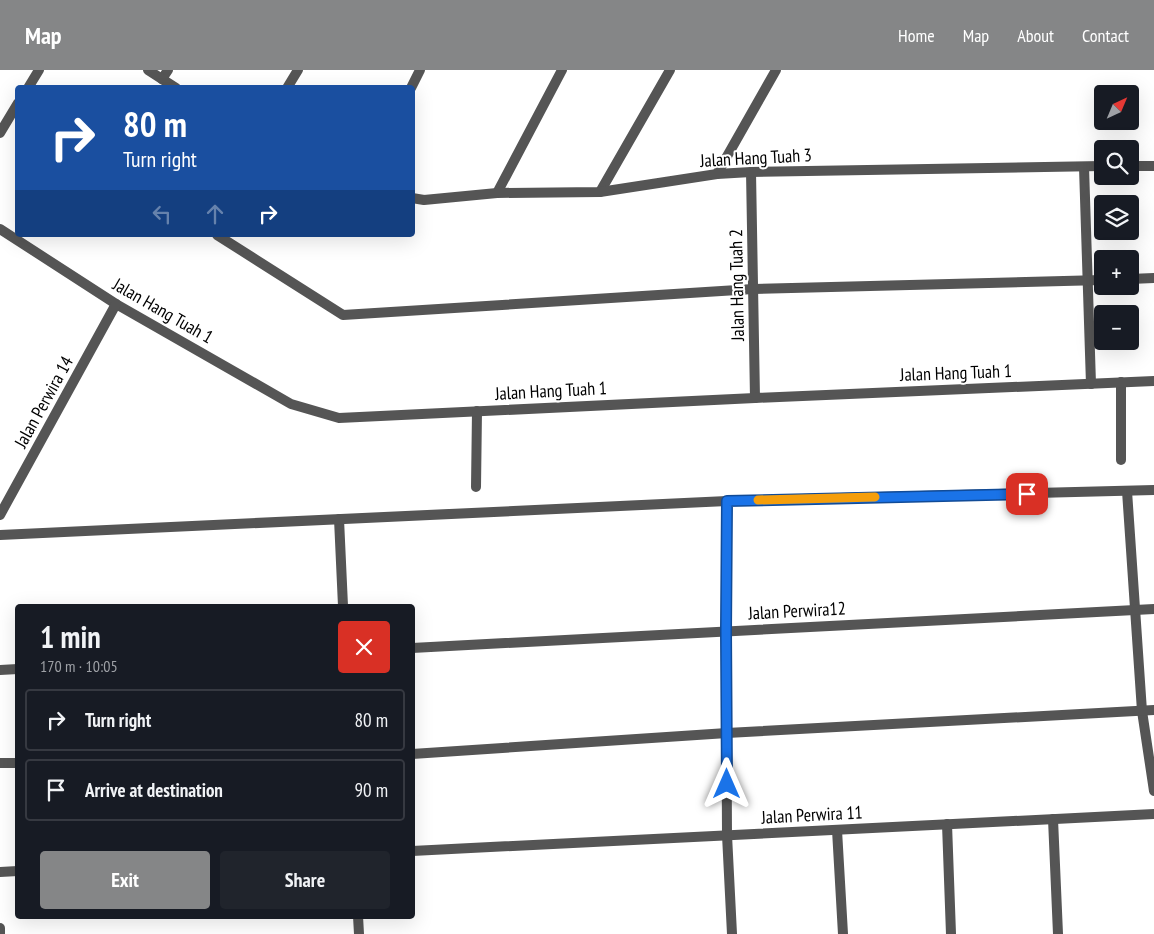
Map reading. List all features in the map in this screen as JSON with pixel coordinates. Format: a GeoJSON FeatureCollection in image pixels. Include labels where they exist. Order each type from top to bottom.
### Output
{"type":"FeatureCollection","features":[{"type":"Feature","properties":{"kind":"street"},"geometry":{"type":"LineString","coordinates":[[30,85],[39,70]]}},
{"type":"Feature","properties":{"kind":"street"},"geometry":{"type":"LineString","coordinates":[[148,70],[165,74],[174,85]]}},
{"type":"Feature","properties":{"kind":"street"},"geometry":{"type":"LineString","coordinates":[[290,85],[298,70]]}},
{"type":"Feature","properties":{"kind":"street"},"geometry":{"type":"LineString","coordinates":[[412,85],[420,70]]}},
{"type":"Feature","properties":{"kind":"street"},"geometry":{"type":"LineString","coordinates":[[497,193],[562,70]]}},
{"type":"Feature","properties":{"kind":"street"},"geometry":{"type":"LineString","coordinates":[[600,192],[670,70]]}},
{"type":"Feature","properties":{"kind":"street"},"geometry":{"type":"LineString","coordinates":[[717,174],[776,70]]}},
{"type":"Feature","properties":{"kind":"street"},"geometry":{"type":"LineString","coordinates":[[0,133],[15,108]]}},
{"type":"Feature","properties":{"kind":"street"},"geometry":{"type":"LineString","coordinates":[[1084,166],[1091,384]]}},
{"type":"Feature","properties":{"kind":"street","name":"Jalan Hang Tuah 3"},"geometry":{"type":"LineString","coordinates":[[415,198],[424,200],[497,193],[600,192],[717,174],[751,172],[1094,166]]}},
{"type":"Feature","properties":{"kind":"street"},"geometry":{"type":"LineString","coordinates":[[1139,166],[1154,166]]}},
{"type":"Feature","properties":{"kind":"street","name":"Jalan Hang Tuah 2"},"geometry":{"type":"LineString","coordinates":[[751,172],[755,398]]}},
{"type":"Feature","properties":{"kind":"street","name":"Jalan Hang Tuah 1"},"geometry":{"type":"LineString","coordinates":[[0,228],[116,304],[291,404],[339,418],[1154,381]]}},
{"type":"Feature","properties":{"kind":"street"},"geometry":{"type":"LineString","coordinates":[[220,237],[343,315],[754,289],[1094,280]]}},
{"type":"Feature","properties":{"kind":"street"},"geometry":{"type":"LineString","coordinates":[[1139,278],[1154,278]]}},
{"type":"Feature","properties":{"kind":"street","name":"Jalan Perwira 14"},"geometry":{"type":"LineString","coordinates":[[0,515],[116,304]]}},
{"type":"Feature","properties":{"kind":"street"},"geometry":{"type":"LineString","coordinates":[[1121,382],[1121,460]]}},
{"type":"Feature","properties":{"kind":"street"},"geometry":{"type":"LineString","coordinates":[[476,488],[477,411]]}},
{"type":"Feature","properties":{"kind":"street"},"geometry":{"type":"LineString","coordinates":[[0,535],[727,501],[1154,490]]}},
{"type":"Feature","properties":{"kind":"street"},"geometry":{"type":"LineString","coordinates":[[1127,492],[1142,711],[1154,791]]}},
{"type":"Feature","properties":{"kind":"street"},"geometry":{"type":"LineString","coordinates":[[727,501],[727,836],[732,934]]}},
{"type":"Feature","properties":{"kind":"street"},"geometry":{"type":"LineString","coordinates":[[339,519],[343,604]]}},
{"type":"Feature","properties":{"kind":"street","name":"Jalan Perwira12"},"geometry":{"type":"LineString","coordinates":[[415,648],[1154,609]]}},
{"type":"Feature","properties":{"kind":"street"},"geometry":{"type":"LineString","coordinates":[[0,670],[15,669]]}},
{"type":"Feature","properties":{"kind":"street"},"geometry":{"type":"LineString","coordinates":[[415,754],[727,733],[1154,710]]}},
{"type":"Feature","properties":{"kind":"street"},"geometry":{"type":"LineString","coordinates":[[0,763],[15,763]]}},
{"type":"Feature","properties":{"kind":"street","name":"Jalan Perwira 11"},"geometry":{"type":"LineString","coordinates":[[415,851],[1154,814]]}},
{"type":"Feature","properties":{"kind":"street"},"geometry":{"type":"LineString","coordinates":[[1053,819],[1058,934]]}},
{"type":"Feature","properties":{"kind":"street"},"geometry":{"type":"LineString","coordinates":[[947,824],[950,934]]}},
{"type":"Feature","properties":{"kind":"street"},"geometry":{"type":"LineString","coordinates":[[837,830],[843,934]]}},
{"type":"Feature","properties":{"kind":"street"},"geometry":{"type":"LineString","coordinates":[[0,872],[15,871]]}},
{"type":"Feature","properties":{"kind":"street"},"geometry":{"type":"LineString","coordinates":[[358,919],[359,934]]}},
{"type":"Feature","properties":{"kind":"street"},"geometry":{"type":"LineString","coordinates":[[0,928],[0,934]]}},
{"type":"Feature","properties":{"kind":"slow traffic"},"geometry":{"type":"LineString","coordinates":[[758,500],[875,497]]}},
{"type":"Feature","properties":{"kind":"route"},"geometry":{"type":"LineString","coordinates":[[727,784],[727,501],[1027,494]]}}]}
